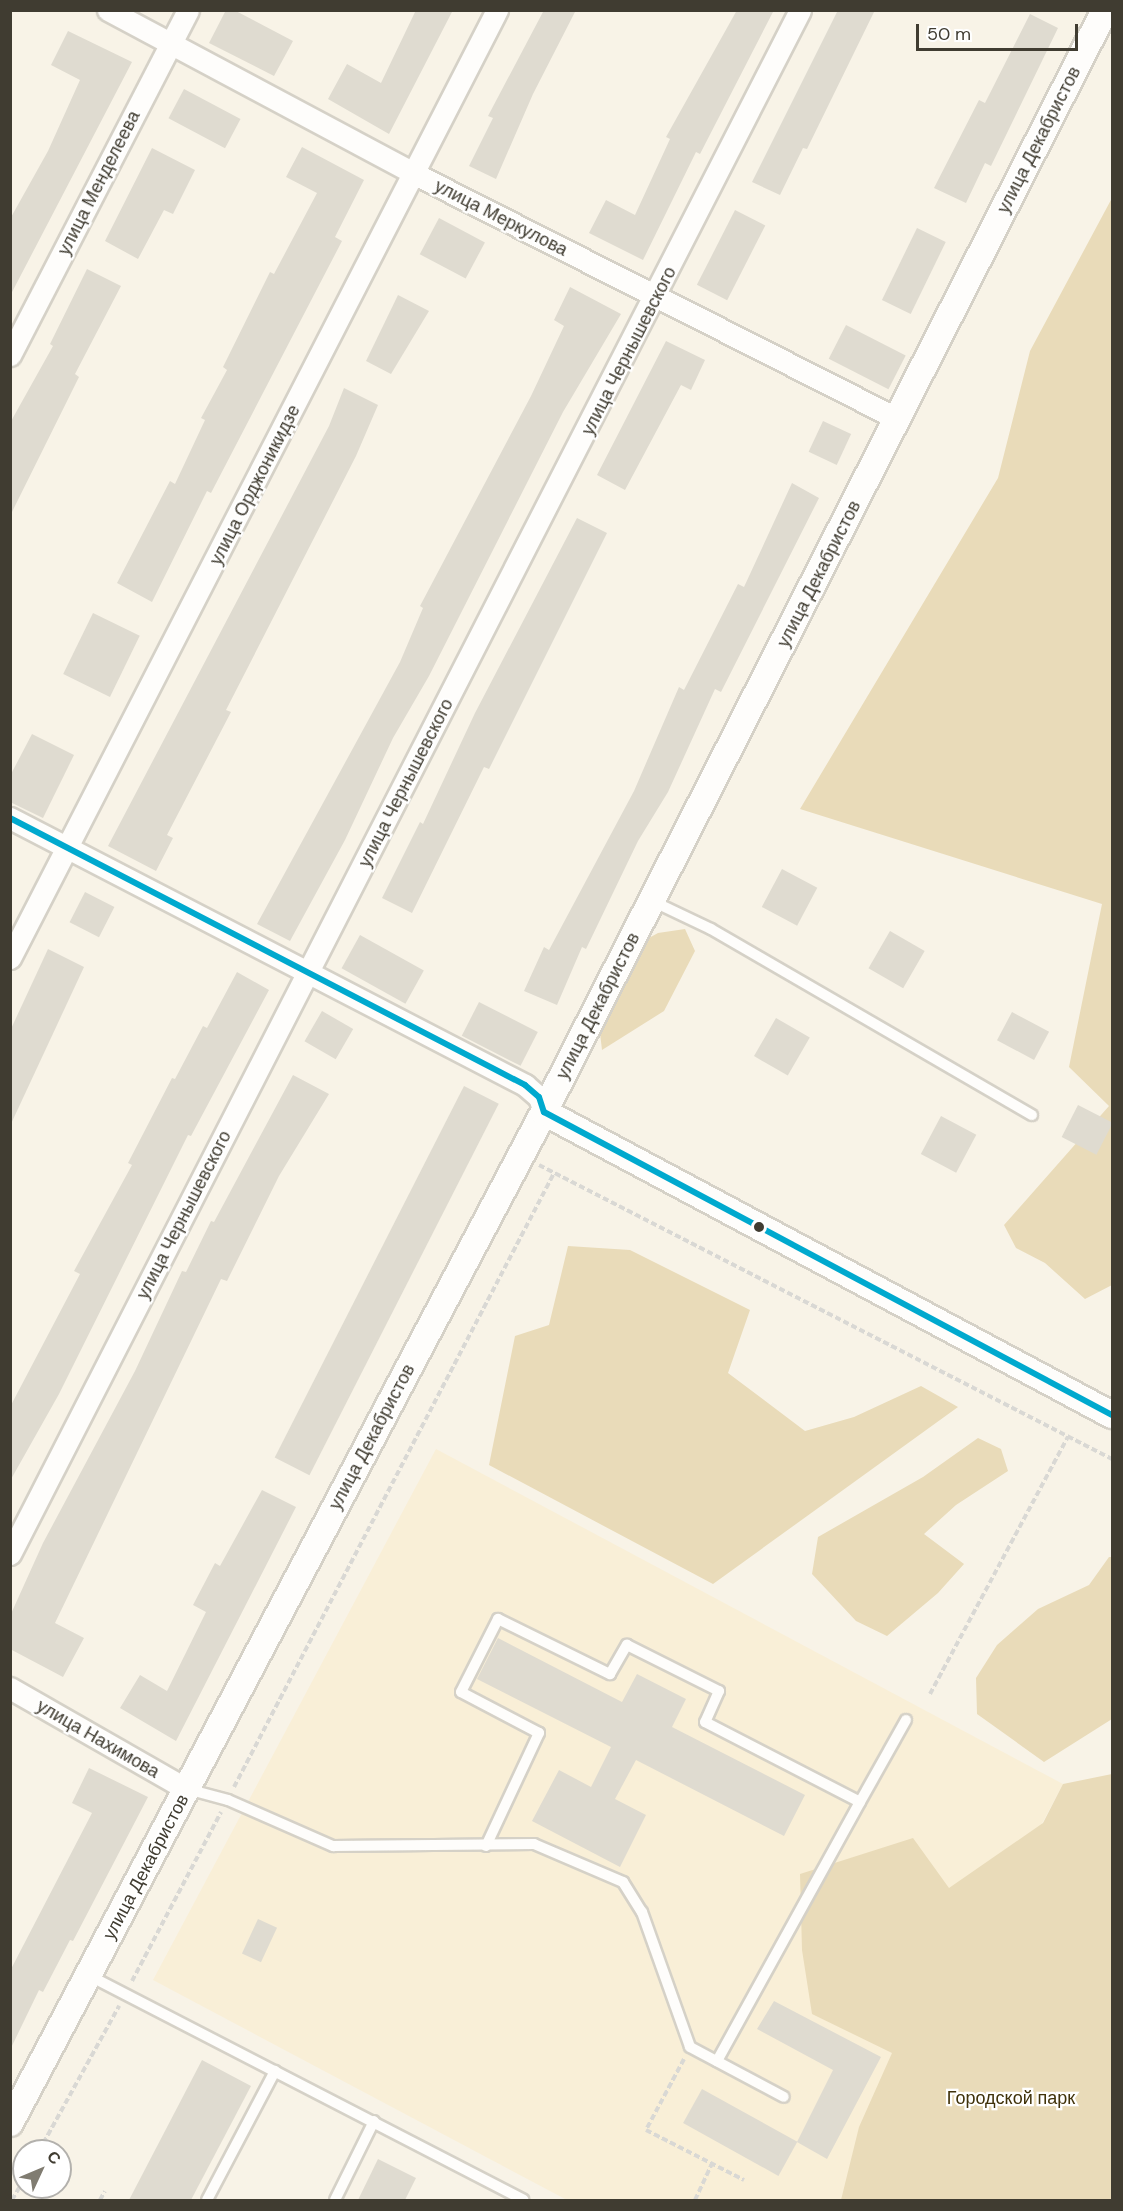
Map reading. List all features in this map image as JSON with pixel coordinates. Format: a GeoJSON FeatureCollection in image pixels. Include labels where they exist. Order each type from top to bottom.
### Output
{"type":"FeatureCollection","features":[{"type":"Feature","properties":{"kind":"street","name":"улица Меркулова"},"geometry":{"type":"LineString","coordinates":[[108,10],[172,42],[414,174],[898,419]]}},
{"type":"Feature","properties":{"kind":"street","name":"улица Менделеева"},"geometry":{"type":"LineString","coordinates":[[10,355],[188,10]]}},
{"type":"Feature","properties":{"kind":"street","name":"улица Орджоникидзе"},"geometry":{"type":"LineString","coordinates":[[10,958],[497,10]]}},
{"type":"Feature","properties":{"kind":"street","name":"улица Чернышевского"},"geometry":{"type":"LineString","coordinates":[[10,1554],[657,297],[800,10]]}},
{"type":"Feature","properties":{"kind":"street","name":"улица Декабристов"},"geometry":{"type":"LineString","coordinates":[[10,2123],[544,1112],[1105,10]]}},
{"type":"Feature","properties":{"kind":"street"},"geometry":{"type":"LineString","coordinates":[[10,818],[525,1085],[539,1098],[544,1112],[1113,1415]]}},
{"type":"Feature","properties":{"kind":"street","name":"улица Нахимова"},"geometry":{"type":"LineString","coordinates":[[10,1688],[186,1789]]}},
{"type":"Feature","properties":{"kind":"lane"},"geometry":{"type":"LineString","coordinates":[[652,901],[711,929],[1032,1115]]}},
{"type":"Feature","properties":{"kind":"lane"},"geometry":{"type":"LineString","coordinates":[[486,1846],[539,1733],[461,1692],[498,1619],[610,1674],[627,1645],[720,1691],[705,1722],[860,1802]]}},
{"type":"Feature","properties":{"kind":"lane"},"geometry":{"type":"LineString","coordinates":[[717,2061],[906,1719]]}},
{"type":"Feature","properties":{"kind":"lane"},"geometry":{"type":"LineString","coordinates":[[186,1789],[228,1800],[333,1846],[534,1844],[623,1882],[642,1912],[690,2047],[784,2097]]}},
{"type":"Feature","properties":{"kind":"lane"},"geometry":{"type":"LineString","coordinates":[[88,1975],[523,2200]]}},
{"type":"Feature","properties":{"kind":"lane"},"geometry":{"type":"LineString","coordinates":[[207,2200],[275,2071]]}},
{"type":"Feature","properties":{"kind":"lane"},"geometry":{"type":"LineString","coordinates":[[335,2200],[374,2121]]}},
{"type":"Feature","properties":{"kind":"path"},"geometry":{"type":"LineString","coordinates":[[521,1155],[1113,1459]]}},
{"type":"Feature","properties":{"kind":"path"},"geometry":{"type":"LineString","coordinates":[[46,2139],[228,1800],[554,1173]]}},
{"type":"Feature","properties":{"kind":"path"},"geometry":{"type":"LineString","coordinates":[[930,1694],[1068,1437]]}},
{"type":"Feature","properties":{"kind":"path"},"geometry":{"type":"LineString","coordinates":[[690,2047],[646,2130],[744,2181]]}},
{"type":"Feature","properties":{"kind":"path"},"geometry":{"type":"LineString","coordinates":[[695,2200],[712,2164]]}},
{"type":"Feature","properties":{"kind":"path"},"geometry":{"type":"LineString","coordinates":[[100,2200],[105,2191]]}},
{"type":"Feature","properties":{"kind":"shaded area"},"geometry":{"type":"Polygon","coordinates":[[[436,1449],[1063,1784],[842,2200],[567,2200],[153,1980],[436,1449]]]}},
{"type":"Feature","properties":{"kind":"green space"},"geometry":{"type":"Polygon","coordinates":[[[1112,198],[1112,1285],[1085,1299],[1045,1263],[1016,1248],[1004,1225],[1109,1106],[1069,1067],[1102,904],[800,809],[998,478],[1030,351],[1112,198]]]}},
{"type":"Feature","properties":{"kind":"green space"},"geometry":{"type":"Polygon","coordinates":[[[685,929],[695,951],[664,1011],[602,1050],[600,1033],[631,975],[629,949],[658,933],[685,929]]]}},
{"type":"Feature","properties":{"kind":"green space"},"geometry":{"type":"Polygon","coordinates":[[[568,1246],[630,1250],[750,1310],[728,1373],[805,1431],[854,1417],[921,1386],[958,1407],[713,1584],[489,1465],[515,1336],[549,1325],[568,1246]]]}},
{"type":"Feature","properties":{"kind":"green space"},"geometry":{"type":"Polygon","coordinates":[[[978,1438],[1001,1449],[1008,1471],[956,1505],[924,1534],[964,1564],[938,1593],[887,1636],[856,1621],[812,1574],[818,1537],[923,1477],[978,1438]]]}},
{"type":"Feature","properties":{"kind":"green space"},"geometry":{"type":"Polygon","coordinates":[[[1109,1557],[1112,1557],[1112,1719],[1044,1762],[977,1714],[976,1678],[997,1645],[1038,1609],[1089,1585],[1109,1557]]]}},
{"type":"Feature","properties":{"kind":"green space","name":"Городской парк"},"geometry":{"type":"Polygon","coordinates":[[[1112,1774],[1112,2200],[841,2200],[859,2127],[892,2053],[812,2014],[802,1950],[800,1874],[913,1838],[949,1888],[1043,1823],[1063,1784],[1112,1774]]]}},
{"type":"Feature","properties":{"kind":"building"},"geometry":{"type":"Polygon","coordinates":[[[226,10],[234,10],[293,41],[274,76],[209,43],[226,10]]]}},
{"type":"Feature","properties":{"kind":"building"},"geometry":{"type":"Polygon","coordinates":[[[416,10],[453,10],[389,134],[328,99],[347,64],[381,83],[416,10]]]}},
{"type":"Feature","properties":{"kind":"building"},"geometry":{"type":"Polygon","coordinates":[[[544,10],[576,10],[533,94],[496,179],[469,166],[493,118],[488,116],[544,10]]]}},
{"type":"Feature","properties":{"kind":"building"},"geometry":{"type":"Polygon","coordinates":[[[737,10],[774,10],[700,154],[696,152],[643,260],[589,233],[606,200],[635,215],[670,139],[666,137],[737,10]]]}},
{"type":"Feature","properties":{"kind":"building"},"geometry":{"type":"Polygon","coordinates":[[[838,10],[875,10],[807,149],[803,148],[780,195],[752,182],[838,10]]]}},
{"type":"Feature","properties":{"kind":"building"},"geometry":{"type":"Polygon","coordinates":[[[1030,14],[1058,28],[991,166],[985,163],[966,203],[934,188],[979,100],[985,103],[1030,14]]]}},
{"type":"Feature","properties":{"kind":"building"},"geometry":{"type":"Polygon","coordinates":[[[68,31],[132,62],[10,296],[10,219],[48,151],[80,80],[51,65],[68,31]]]}},
{"type":"Feature","properties":{"kind":"building"},"geometry":{"type":"Polygon","coordinates":[[[184,89],[241,119],[225,148],[169,118],[184,89]]]}},
{"type":"Feature","properties":{"kind":"building"},"geometry":{"type":"Polygon","coordinates":[[[302,147],[364,180],[335,237],[342,241],[211,493],[207,491],[152,602],[117,583],[170,481],[175,484],[205,420],[201,418],[227,370],[223,367],[270,272],[274,274],[317,193],[286,177],[302,147]]]}},
{"type":"Feature","properties":{"kind":"building"},"geometry":{"type":"Polygon","coordinates":[[[152,148],[195,170],[173,214],[164,210],[138,259],[105,241],[152,148]]]}},
{"type":"Feature","properties":{"kind":"building"},"geometry":{"type":"Polygon","coordinates":[[[735,210],[765,225],[727,300],[697,285],[735,210]]]}},
{"type":"Feature","properties":{"kind":"building"},"geometry":{"type":"Polygon","coordinates":[[[439,218],[485,242],[466,279],[420,254],[439,218]]]}},
{"type":"Feature","properties":{"kind":"building"},"geometry":{"type":"Polygon","coordinates":[[[917,228],[946,242],[911,314],[882,300],[917,228]]]}},
{"type":"Feature","properties":{"kind":"building"},"geometry":{"type":"Polygon","coordinates":[[[87,269],[121,286],[75,374],[79,377],[10,516],[10,423],[53,346],[50,344],[87,269]]]}},
{"type":"Feature","properties":{"kind":"building"},"geometry":{"type":"Polygon","coordinates":[[[570,287],[621,314],[563,412],[429,676],[393,738],[345,840],[290,941],[257,924],[400,662],[423,608],[420,606],[531,396],[564,326],[554,320],[570,287]]]}},
{"type":"Feature","properties":{"kind":"building"},"geometry":{"type":"Polygon","coordinates":[[[398,295],[429,311],[391,374],[366,361],[398,295]]]}},
{"type":"Feature","properties":{"kind":"building"},"geometry":{"type":"Polygon","coordinates":[[[846,325],[906,355],[888,389],[829,359],[846,325]]]}},
{"type":"Feature","properties":{"kind":"building"},"geometry":{"type":"Polygon","coordinates":[[[666,341],[705,360],[691,390],[681,385],[625,490],[597,475],[666,341]]]}},
{"type":"Feature","properties":{"kind":"building"},"geometry":{"type":"Polygon","coordinates":[[[344,388],[378,405],[356,456],[226,710],[231,712],[167,835],[173,838],[156,871],[108,846],[329,426],[344,388]]]}},
{"type":"Feature","properties":{"kind":"building"},"geometry":{"type":"Polygon","coordinates":[[[823,421],[851,434],[837,465],[809,452],[823,421]]]}},
{"type":"Feature","properties":{"kind":"building"},"geometry":{"type":"Polygon","coordinates":[[[792,483],[819,498],[721,692],[715,689],[668,792],[638,841],[586,949],[582,947],[557,1005],[524,991],[544,947],[549,950],[634,791],[679,687],[684,690],[738,584],[744,587],[792,483]]]}},
{"type":"Feature","properties":{"kind":"building"},"geometry":{"type":"Polygon","coordinates":[[[577,518],[607,533],[489,769],[484,767],[412,913],[382,898],[420,822],[423,824],[475,713],[577,518]]]}},
{"type":"Feature","properties":{"kind":"building"},"geometry":{"type":"Polygon","coordinates":[[[93,613],[140,636],[110,697],[63,674],[93,613]]]}},
{"type":"Feature","properties":{"kind":"building"},"geometry":{"type":"Polygon","coordinates":[[[32,734],[74,755],[43,818],[10,802],[10,776],[32,734]]]}},
{"type":"Feature","properties":{"kind":"building"},"geometry":{"type":"Polygon","coordinates":[[[782,869],[817,888],[797,926],[762,907],[782,869]]]}},
{"type":"Feature","properties":{"kind":"building"},"geometry":{"type":"Polygon","coordinates":[[[85,892],[114,907],[99,937],[70,922],[85,892]]]}},
{"type":"Feature","properties":{"kind":"building"},"geometry":{"type":"Polygon","coordinates":[[[890,931],[925,951],[903,988],[868,968],[890,931]]]}},
{"type":"Feature","properties":{"kind":"building"},"geometry":{"type":"Polygon","coordinates":[[[360,935],[424,970],[405,1004],[342,968],[360,935]]]}},
{"type":"Feature","properties":{"kind":"building"},"geometry":{"type":"Polygon","coordinates":[[[48,949],[84,967],[10,1126],[10,1031],[48,949]]]}},
{"type":"Feature","properties":{"kind":"building"},"geometry":{"type":"Polygon","coordinates":[[[237,972],[269,990],[191,1136],[188,1135],[59,1394],[10,1481],[10,1407],[80,1274],[74,1271],[132,1165],[128,1163],[172,1078],[175,1079],[203,1026],[207,1028],[237,972]]]}},
{"type":"Feature","properties":{"kind":"building"},"geometry":{"type":"Polygon","coordinates":[[[479,1002],[538,1032],[521,1066],[462,1036],[479,1002]]]}},
{"type":"Feature","properties":{"kind":"building"},"geometry":{"type":"Polygon","coordinates":[[[322,1011],[353,1029],[336,1059],[305,1041],[322,1011]]]}},
{"type":"Feature","properties":{"kind":"building"},"geometry":{"type":"Polygon","coordinates":[[[1012,1012],[1049,1032],[1034,1060],[997,1040],[1012,1012]]]}},
{"type":"Feature","properties":{"kind":"building"},"geometry":{"type":"Polygon","coordinates":[[[776,1018],[810,1038],[788,1076],[754,1056],[776,1018]]]}},
{"type":"Feature","properties":{"kind":"building"},"geometry":{"type":"Polygon","coordinates":[[[293,1075],[329,1094],[279,1176],[227,1281],[221,1279],[55,1623],[84,1638],[63,1677],[10,1649],[10,1616],[43,1543],[135,1371],[182,1271],[186,1272],[211,1221],[214,1222],[293,1075]]]}},
{"type":"Feature","properties":{"kind":"building"},"geometry":{"type":"Polygon","coordinates":[[[464,1086],[499,1104],[309,1475],[275,1458],[464,1086]]]}},
{"type":"Feature","properties":{"kind":"building"},"geometry":{"type":"Polygon","coordinates":[[[1078,1105],[1112,1122],[1096,1155],[1062,1137],[1078,1105]]]}},
{"type":"Feature","properties":{"kind":"building"},"geometry":{"type":"Polygon","coordinates":[[[941,1116],[976,1135],[956,1173],[921,1154],[941,1116]]]}},
{"type":"Feature","properties":{"kind":"building"},"geometry":{"type":"Polygon","coordinates":[[[262,1490],[296,1507],[176,1741],[120,1708],[140,1675],[167,1691],[206,1612],[193,1605],[215,1563],[220,1566],[262,1490]]]}},
{"type":"Feature","properties":{"kind":"building"},"geometry":{"type":"Polygon","coordinates":[[[498,1638],[622,1702],[637,1674],[686,1699],[672,1727],[805,1795],[784,1836],[636,1760],[615,1799],[646,1815],[620,1867],[532,1821],[559,1770],[591,1787],[611,1747],[477,1679],[498,1638]]]}},
{"type":"Feature","properties":{"kind":"building"},"geometry":{"type":"Polygon","coordinates":[[[89,1768],[148,1797],[73,1941],[70,1940],[43,1992],[39,1990],[10,2050],[10,1971],[92,1813],[72,1803],[89,1768]]]}},
{"type":"Feature","properties":{"kind":"building"},"geometry":{"type":"Polygon","coordinates":[[[258,1919],[277,1928],[261,1962],[242,1953],[258,1919]]]}},
{"type":"Feature","properties":{"kind":"building"},"geometry":{"type":"Polygon","coordinates":[[[774,2001],[881,2057],[827,2159],[797,2142],[833,2070],[757,2029],[774,2001]]]}},
{"type":"Feature","properties":{"kind":"building"},"geometry":{"type":"Polygon","coordinates":[[[202,2060],[251,2086],[191,2200],[129,2200],[202,2060]]]}},
{"type":"Feature","properties":{"kind":"building"},"geometry":{"type":"Polygon","coordinates":[[[702,2089],[797,2142],[778,2176],[683,2123],[702,2089]]]}},
{"type":"Feature","properties":{"kind":"building"},"geometry":{"type":"Polygon","coordinates":[[[378,2159],[416,2178],[405,2200],[358,2200],[378,2159]]]}},
{"type":"Feature","properties":{"kind":"transit line"},"geometry":{"type":"LineString","coordinates":[[10,818],[525,1085],[539,1097],[544,1112],[1112,1415]]}}]}
